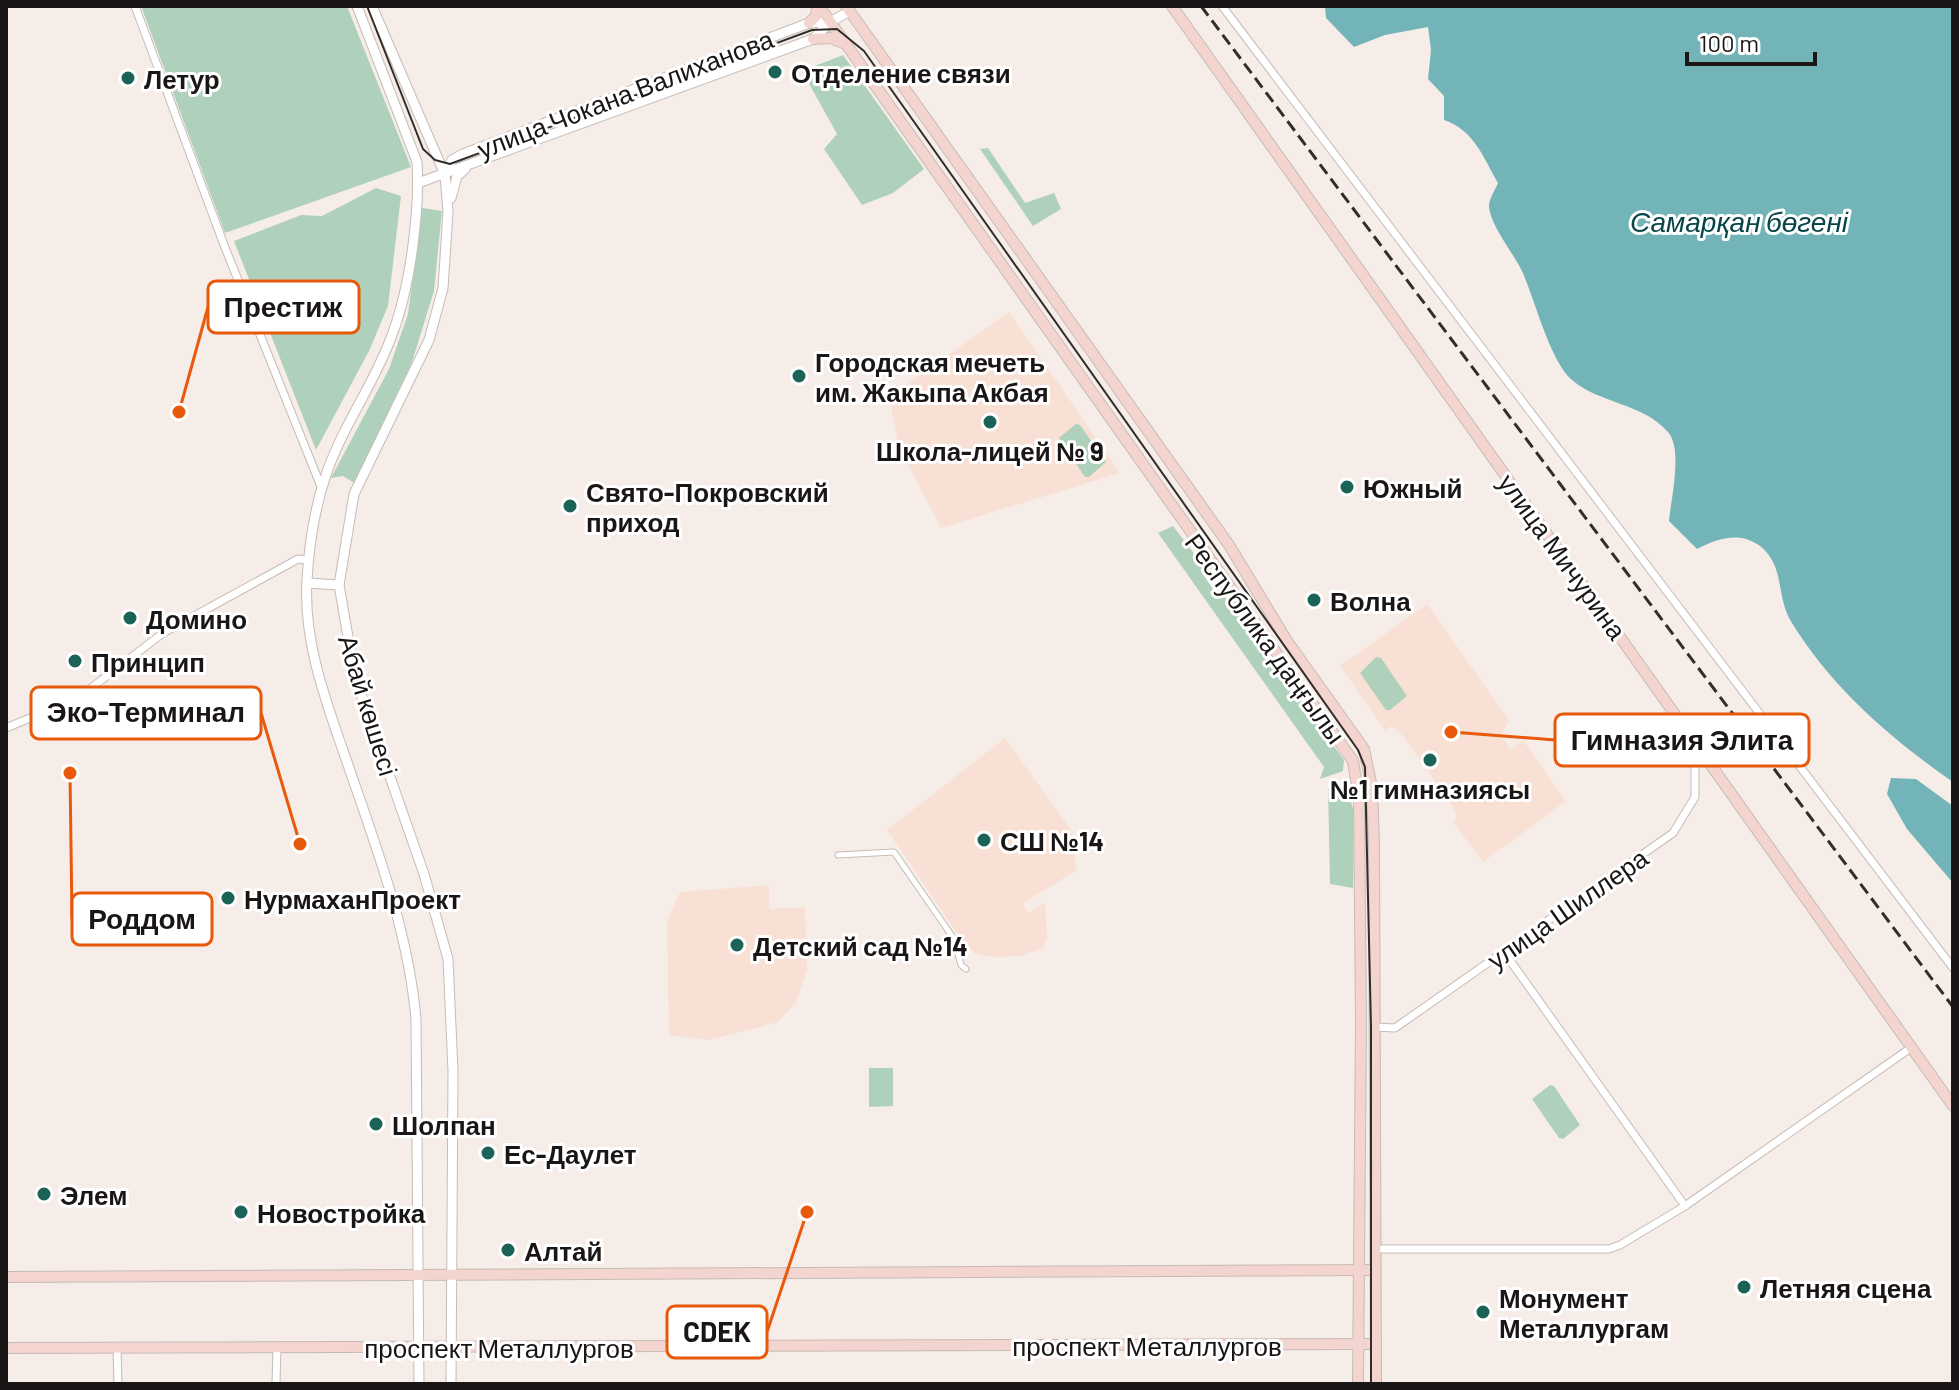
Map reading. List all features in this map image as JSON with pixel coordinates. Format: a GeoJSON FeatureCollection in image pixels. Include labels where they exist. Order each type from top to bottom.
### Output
{"type":"FeatureCollection","features":[{"type":"Feature","properties":{"kind":"main road","name":"Республика даңғылы"},"geometry":{"type":"LineString","coordinates":[[818,6],[1353,761],[1359,798],[1361,1023],[1358,1384]]}},
{"type":"Feature","properties":{"kind":"main road"},"geometry":{"type":"LineString","coordinates":[[809,23],[818,6]]}},
{"type":"Feature","properties":{"kind":"main road","name":"улица Мичурина"},"geometry":{"type":"LineString","coordinates":[[1172,6],[1953,1106]]}},
{"type":"Feature","properties":{"kind":"main road","name":"Республика даңғылы"},"geometry":{"type":"LineString","coordinates":[[848,9],[1229,545],[1287,641],[1364,749],[1372,788],[1376,1384]]}},
{"type":"Feature","properties":{"kind":"main road"},"geometry":{"type":"LineString","coordinates":[[813,39],[830,38],[846,44]]}},
{"type":"Feature","properties":{"kind":"main road"},"geometry":{"type":"LineString","coordinates":[[6,1277],[1375,1270]]}},
{"type":"Feature","properties":{"kind":"main road","name":"проспект Металлургов"},"geometry":{"type":"LineString","coordinates":[[6,1348],[1376,1344]]}},
{"type":"Feature","properties":{"kind":"street"},"geometry":{"type":"LineString","coordinates":[[135,6],[220,235],[322,489]]}},
{"type":"Feature","properties":{"kind":"street","name":"Абай көшесі"},"geometry":{"type":"LineString","coordinates":[[357,6],[417,162],[418,183],[401,304],[393,332],[322,489],[312,523],[307,583],[309,626],[322,689],[395,903],[412,975],[416,1019],[415,1274],[419,1384]]}},
{"type":"Feature","properties":{"kind":"street","name":"Абай көшесі"},"geometry":{"type":"LineString","coordinates":[[372,6],[445,175],[449,209],[443,288],[429,340],[354,494],[339,585],[355,677],[424,874],[448,959],[453,1071],[451,1384]]}},
{"type":"Feature","properties":{"kind":"street"},"geometry":{"type":"LineString","coordinates":[[1222,6],[1953,968]]}},
{"type":"Feature","properties":{"kind":"street"},"geometry":{"type":"LineString","coordinates":[[830,22],[848,9]]}},
{"type":"Feature","properties":{"kind":"street","name":"улица Чокана Валиханова"},"geometry":{"type":"LineString","coordinates":[[445,175],[452,160],[463,154],[809,23],[830,22]]}},
{"type":"Feature","properties":{"kind":"street","name":"улица Чокана Валиханова"},"geometry":{"type":"LineString","coordinates":[[445,175],[813,39],[830,22]]}},
{"type":"Feature","properties":{"kind":"street"},"geometry":{"type":"LineString","coordinates":[[432,149],[443,156],[463,154]]}},
{"type":"Feature","properties":{"kind":"street"},"geometry":{"type":"LineString","coordinates":[[449,209],[457,176],[468,166]]}},
{"type":"Feature","properties":{"kind":"street"},"geometry":{"type":"LineString","coordinates":[[418,183],[445,175]]}},
{"type":"Feature","properties":{"kind":"street"},"geometry":{"type":"LineString","coordinates":[[6,728],[78,698],[163,633],[298,559],[309,560]]}},
{"type":"Feature","properties":{"kind":"street"},"geometry":{"type":"LineString","coordinates":[[307,583],[339,585]]}},
{"type":"Feature","properties":{"kind":"street","name":"улица Шиллера"},"geometry":{"type":"LineString","coordinates":[[1374,1027],[1395,1028],[1673,833],[1695,797],[1695,740]]}},
{"type":"Feature","properties":{"kind":"street"},"geometry":{"type":"LineString","coordinates":[[838,855],[894,852],[954,939],[961,965],[966,969]]}},
{"type":"Feature","properties":{"kind":"street"},"geometry":{"type":"LineString","coordinates":[[1504,952],[1685,1206]]}},
{"type":"Feature","properties":{"kind":"street"},"geometry":{"type":"LineString","coordinates":[[1375,1249],[1609,1249],[1685,1206],[1912,1047]]}},
{"type":"Feature","properties":{"kind":"street"},"geometry":{"type":"LineString","coordinates":[[276,1384],[277,1347]]}},
{"type":"Feature","properties":{"kind":"street"},"geometry":{"type":"LineString","coordinates":[[117,1348],[118,1384]]}},
{"type":"Feature","properties":{"kind":"shaded area","name":"Школа-лицей № 9"},"geometry":{"type":"Polygon","coordinates":[[[1009,312],[1120,473],[941,528],[899,447],[889,397],[1009,312]]]}},
{"type":"Feature","properties":{"kind":"shaded area"},"geometry":{"type":"Polygon","coordinates":[[[1427,604],[1509,720],[1501,736],[1511,749],[1523,740],[1566,801],[1483,862],[1453,822],[1457,818],[1452,805],[1402,735],[1392,726],[1385,730],[1340,666],[1427,604]]]}},
{"type":"Feature","properties":{"kind":"shaded area","name":"СШ №14"},"geometry":{"type":"Polygon","coordinates":[[[1005,738],[1071,830],[1077,870],[1022,904],[1029,913],[1045,902],[1047,938],[1043,948],[1020,956],[997,957],[979,955],[966,947],[887,830],[1005,738]]]}},
{"type":"Feature","properties":{"kind":"shaded area","name":"Детский сад №14"},"geometry":{"type":"Polygon","coordinates":[[[769,885],[769,909],[805,907],[807,970],[796,1002],[778,1022],[756,1028],[707,1040],[669,1035],[667,921],[680,892],[769,885]]]}},
{"type":"Feature","properties":{"kind":"green space"},"geometry":{"type":"Polygon","coordinates":[[[141,6],[347,6],[411,167],[225,233],[141,6]]]}},
{"type":"Feature","properties":{"kind":"green space"},"geometry":{"type":"Polygon","coordinates":[[[843,55],[924,169],[893,193],[862,205],[824,149],[837,134],[802,71],[843,55]]]}},
{"type":"Feature","properties":{"kind":"green space"},"geometry":{"type":"Polygon","coordinates":[[[988,148],[1025,203],[1054,193],[1061,209],[1033,226],[980,149],[988,148]]]}},
{"type":"Feature","properties":{"kind":"green space"},"geometry":{"type":"Polygon","coordinates":[[[376,188],[401,196],[388,306],[369,351],[316,450],[234,241],[301,215],[322,216],[376,188]]]}},
{"type":"Feature","properties":{"kind":"green space"},"geometry":{"type":"Polygon","coordinates":[[[422,208],[442,211],[434,291],[412,362],[354,483],[343,476],[331,478],[389,369],[408,314],[422,208]]]}},
{"type":"Feature","properties":{"kind":"green space"},"geometry":{"type":"Polygon","coordinates":[[[1076,424],[1080,425],[1106,462],[1089,477],[1085,477],[1059,438],[1076,424]]]}},
{"type":"Feature","properties":{"kind":"green space"},"geometry":{"type":"Polygon","coordinates":[[[1173,526],[1204,567],[1200,570],[1217,595],[1221,592],[1344,760],[1343,771],[1320,779],[1324,767],[1158,533],[1173,526]]]}},
{"type":"Feature","properties":{"kind":"green space"},"geometry":{"type":"Polygon","coordinates":[[[1376,657],[1381,658],[1407,696],[1390,710],[1386,710],[1360,673],[1376,657]]]}},
{"type":"Feature","properties":{"kind":"green space"},"geometry":{"type":"Polygon","coordinates":[[[1328,788],[1348,793],[1354,812],[1353,888],[1330,884],[1328,788]]]}},
{"type":"Feature","properties":{"kind":"green space"},"geometry":{"type":"Polygon","coordinates":[[[869,1068],[893,1068],[893,1106],[869,1107],[869,1068]]]}},
{"type":"Feature","properties":{"kind":"green space"},"geometry":{"type":"Polygon","coordinates":[[[1550,1085],[1554,1086],[1580,1125],[1563,1139],[1559,1138],[1532,1099],[1550,1085]]]}},
{"type":"Feature","properties":{"kind":"water","name":"Самарқан бөгені"},"geometry":{"type":"Polygon","coordinates":[[[1325,6],[1953,6],[1953,782],[1885,730],[1825,669],[1792,623],[1783,603],[1774,563],[1760,546],[1737,537],[1697,549],[1669,521],[1675,450],[1668,432],[1646,415],[1583,388],[1564,371],[1550,345],[1522,271],[1490,214],[1489,203],[1498,183],[1470,137],[1444,120],[1444,96],[1428,79],[1431,50],[1428,27],[1385,35],[1354,47],[1326,18],[1325,6]]]}},
{"type":"Feature","properties":{"kind":"water"},"geometry":{"type":"Polygon","coordinates":[[[1891,778],[1916,779],[1953,806],[1953,883],[1907,829],[1887,794],[1891,778]]]}},
{"type":"Feature","properties":{"kind":"tram line"},"geometry":{"type":"LineString","coordinates":[[367,6],[423,149],[435,160],[450,164],[812,30],[837,29],[864,51],[1358,750],[1365,767],[1371,1027],[1371,1384]]}},
{"type":"Feature","properties":{"kind":"railway"},"geometry":{"type":"LineString","coordinates":[[1201,6],[1953,1007]]}},
{"type":"Feature","properties":{"kind":"place","name":"Отделение связи"},"geometry":{"type":"Point","coordinates":[775,72]}},
{"type":"Feature","properties":{"kind":"place","name":"Летур"},"geometry":{"type":"Point","coordinates":[128,78]}},
{"type":"Feature","properties":{"kind":"place","name":"Городская мечеть им. Жакыпа Акбая"},"geometry":{"type":"Point","coordinates":[799,376]}},
{"type":"Feature","properties":{"kind":"place","name":"Престиж"},"geometry":{"type":"Point","coordinates":[179,412]}},
{"type":"Feature","properties":{"kind":"place","name":"Школа-лицей № 9"},"geometry":{"type":"Point","coordinates":[990,422]}},
{"type":"Feature","properties":{"kind":"place","name":"Южный"},"geometry":{"type":"Point","coordinates":[1347,487]}},
{"type":"Feature","properties":{"kind":"place","name":"Свято-Покровский приход"},"geometry":{"type":"Point","coordinates":[570,506]}},
{"type":"Feature","properties":{"kind":"place","name":"Волна"},"geometry":{"type":"Point","coordinates":[1314,600]}},
{"type":"Feature","properties":{"kind":"place","name":"Домино"},"geometry":{"type":"Point","coordinates":[130,618]}},
{"type":"Feature","properties":{"kind":"place","name":"Принцип"},"geometry":{"type":"Point","coordinates":[75,661]}},
{"type":"Feature","properties":{"kind":"place","name":"Гимназия Элита"},"geometry":{"type":"Point","coordinates":[1451,732]}},
{"type":"Feature","properties":{"kind":"place","name":"№1 гимназиясы"},"geometry":{"type":"Point","coordinates":[1430,760]}},
{"type":"Feature","properties":{"kind":"place","name":"Роддом"},"geometry":{"type":"Point","coordinates":[70,773]}},
{"type":"Feature","properties":{"kind":"place","name":"СШ №14"},"geometry":{"type":"Point","coordinates":[984,840]}},
{"type":"Feature","properties":{"kind":"place","name":"Эко-Терминал"},"geometry":{"type":"Point","coordinates":[300,844]}},
{"type":"Feature","properties":{"kind":"place","name":"НурмаханПроект"},"geometry":{"type":"Point","coordinates":[228,898]}},
{"type":"Feature","properties":{"kind":"place","name":"Детский сад №14"},"geometry":{"type":"Point","coordinates":[737,945]}},
{"type":"Feature","properties":{"kind":"place","name":"Шолпан"},"geometry":{"type":"Point","coordinates":[376,1124]}},
{"type":"Feature","properties":{"kind":"place","name":"Ес-Даулет"},"geometry":{"type":"Point","coordinates":[488,1153]}},
{"type":"Feature","properties":{"kind":"place","name":"Элем"},"geometry":{"type":"Point","coordinates":[44,1194]}},
{"type":"Feature","properties":{"kind":"place","name":"Новостройка"},"geometry":{"type":"Point","coordinates":[241,1212]}},
{"type":"Feature","properties":{"kind":"place","name":"CDEK"},"geometry":{"type":"Point","coordinates":[807,1212]}},
{"type":"Feature","properties":{"kind":"place","name":"Алтай"},"geometry":{"type":"Point","coordinates":[508,1250]}},
{"type":"Feature","properties":{"kind":"place","name":"Летняя сцена"},"geometry":{"type":"Point","coordinates":[1744,1287]}},
{"type":"Feature","properties":{"kind":"place","name":"Монумент Металлургам"},"geometry":{"type":"Point","coordinates":[1483,1312]}}]}
